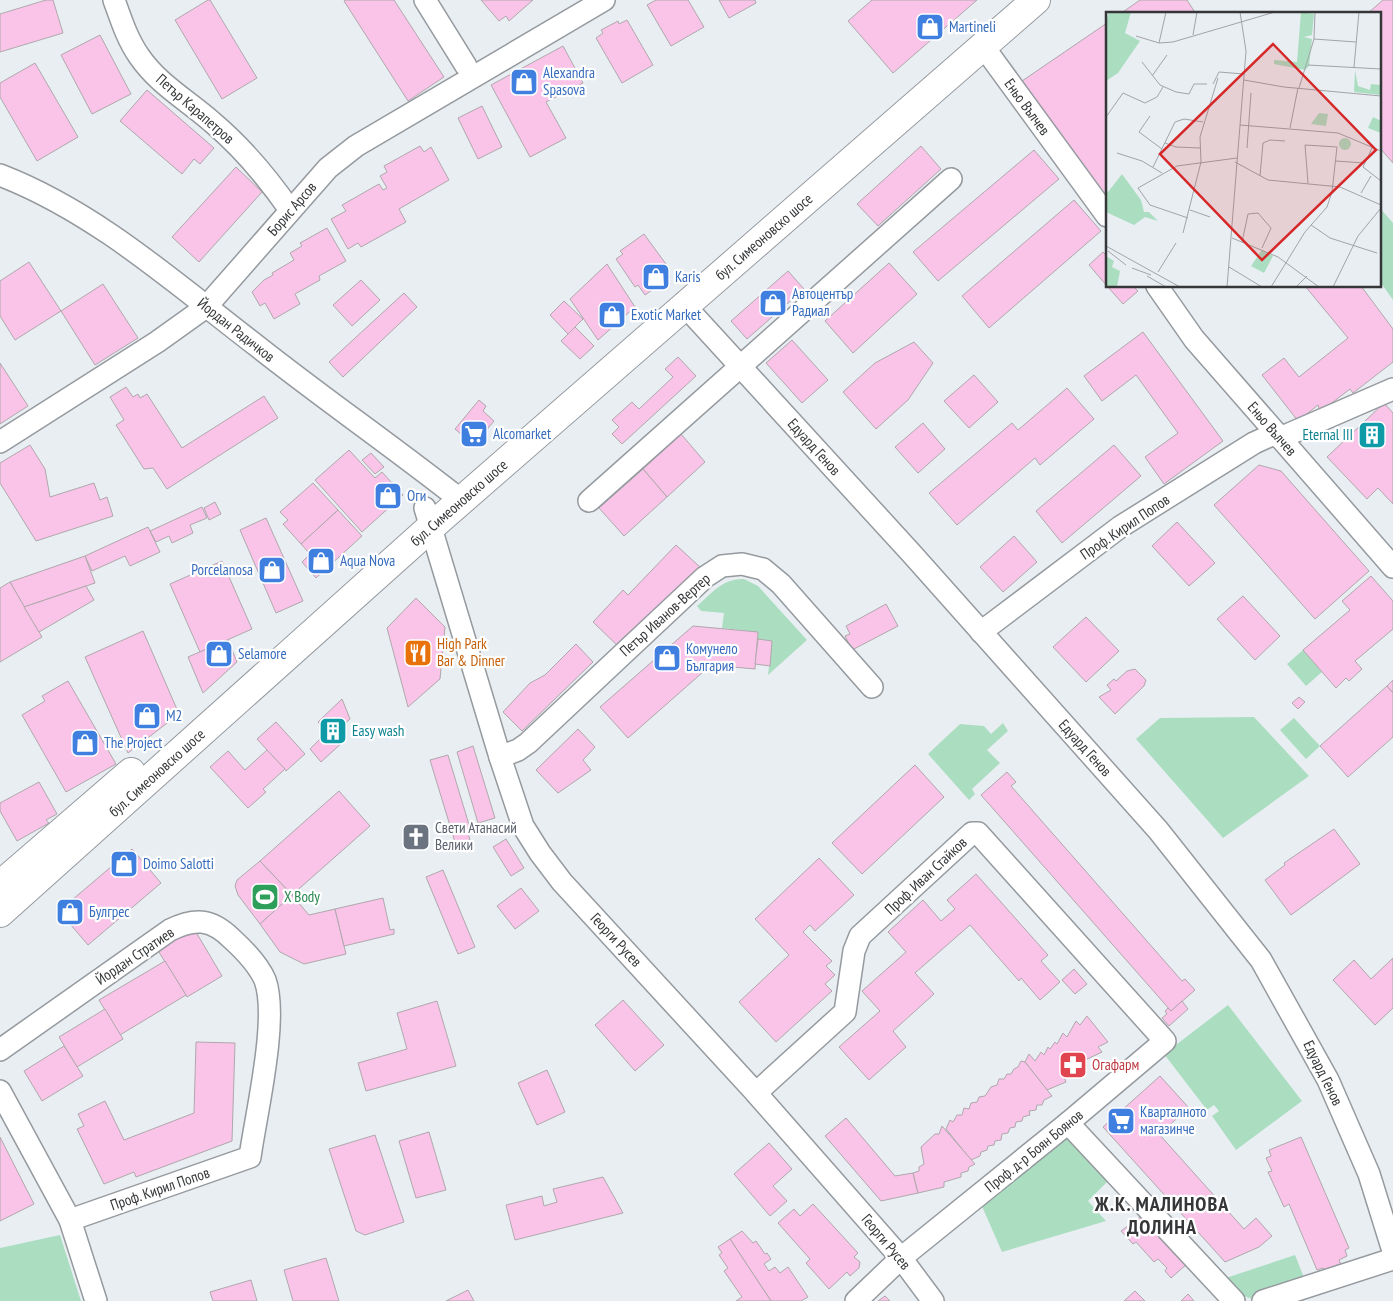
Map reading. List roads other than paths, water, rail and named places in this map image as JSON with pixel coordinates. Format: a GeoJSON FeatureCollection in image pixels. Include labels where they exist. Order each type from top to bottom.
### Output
{"type":"FeatureCollection","features":[{"type":"Feature","properties":{"kind":"main road","name":"бул. Симеоновско шосе"},"geometry":{"type":"LineString","coordinates":[[454,495],[685,306],[983,46],[1018,3]]}},
{"type":"Feature","properties":{"kind":"main road","name":"бул. Симеоновско шосе"},"geometry":{"type":"LineString","coordinates":[[0,885],[428,518],[810,172],[1018,3]]}},
{"type":"Feature","properties":{"kind":"main road","name":"бул. Симеоновско шосе"},"geometry":{"type":"LineString","coordinates":[[0,913],[428,518]]}},
{"type":"Feature","properties":{"kind":"street","name":"Петър Карапетров"},"geometry":{"type":"LineString","coordinates":[[114,0],[129,39],[139,57],[157,78],[211,121],[246,153],[266,176],[290,210]]}},
{"type":"Feature","properties":{"kind":"street"},"geometry":{"type":"LineString","coordinates":[[425,0],[466,66]]}},
{"type":"Feature","properties":{"kind":"street","name":"Борис Арсов"},"geometry":{"type":"LineString","coordinates":[[0,442],[157,342],[206,308],[328,168],[356,146],[604,0]]}},
{"type":"Feature","properties":{"kind":"street","name":"Еньо Вълчев"},"geometry":{"type":"LineString","coordinates":[[983,46],[1106,215]]}},
{"type":"Feature","properties":{"kind":"street","name":"Йордан Радичков"},"geometry":{"type":"LineString","coordinates":[[0,175],[34,188],[93,223],[151,264],[338,409],[454,495]]}},
{"type":"Feature","properties":{"kind":"street"},"geometry":{"type":"LineString","coordinates":[[589,501],[950,179]]}},
{"type":"Feature","properties":{"kind":"street","name":"Еньо Вълчев"},"geometry":{"type":"LineString","coordinates":[[1158,288],[1194,339],[1393,567]]}},
{"type":"Feature","properties":{"kind":"street","name":"Едуард Генов"},"geometry":{"type":"LineString","coordinates":[[685,306],[1158,830],[1261,960],[1332,1088],[1369,1174],[1393,1250]]}},
{"type":"Feature","properties":{"kind":"street","name":"Проф. Кирил Попов"},"geometry":{"type":"LineString","coordinates":[[981,632],[1120,528],[1254,443],[1278,436],[1393,389]]}},
{"type":"Feature","properties":{"kind":"street","name":"Георги Русев"},"geometry":{"type":"LineString","coordinates":[[428,518],[500,756],[524,826],[550,867],[756,1093],[901,1258],[933,1301]]}},
{"type":"Feature","properties":{"kind":"street","name":"Петър Иванов-Вертер"},"geometry":{"type":"LineString","coordinates":[[500,756],[518,750],[528,743],[705,576],[722,566],[742,564],[763,569],[782,584],[872,687]]}},
{"type":"Feature","properties":{"kind":"street","name":"Проф. Иван Стайков"},"geometry":{"type":"LineString","coordinates":[[756,1093],[845,1012],[854,951],[860,936],[972,833],[978,833],[1165,1041]]}},
{"type":"Feature","properties":{"kind":"street","name":"Йордан Стратиев"},"geometry":{"type":"LineString","coordinates":[[0,1050],[170,930],[189,921],[207,923],[227,934],[248,954],[264,979],[269,995],[268,1040],[250,1157]]}},
{"type":"Feature","properties":{"kind":"street","name":"Проф. д-р Боян Боянов"},"geometry":{"type":"LineString","coordinates":[[856,1301],[901,1258],[1068,1123],[1165,1041]]}},
{"type":"Feature","properties":{"kind":"street"},"geometry":{"type":"LineString","coordinates":[[0,1091],[70,1220],[96,1301]]}},
{"type":"Feature","properties":{"kind":"street"},"geometry":{"type":"LineString","coordinates":[[1068,1123],[1234,1301]]}},
{"type":"Feature","properties":{"kind":"street","name":"Проф. Кирил Попов"},"geometry":{"type":"LineString","coordinates":[[70,1220],[250,1157]]}},
{"type":"Feature","properties":{"kind":"street"},"geometry":{"type":"LineString","coordinates":[[1263,1301],[1393,1259]]}},
{"type":"Feature","properties":{"kind":"place","name":"Martineli"},"geometry":{"type":"Point","coordinates":[930,27]}},
{"type":"Feature","properties":{"kind":"place","name":"Alexandra Spasova"},"geometry":{"type":"Point","coordinates":[524,82]}},
{"type":"Feature","properties":{"kind":"place","name":"Karis"},"geometry":{"type":"Point","coordinates":[656,277]}},
{"type":"Feature","properties":{"kind":"place","name":"Автоцентър Радиал"},"geometry":{"type":"Point","coordinates":[773,303]}},
{"type":"Feature","properties":{"kind":"place","name":"Exotic Market"},"geometry":{"type":"Point","coordinates":[612,315]}},
{"type":"Feature","properties":{"kind":"place","name":"Alcomarket"},"geometry":{"type":"Point","coordinates":[474,434]}},
{"type":"Feature","properties":{"kind":"place","name":"Eternal III"},"geometry":{"type":"Point","coordinates":[1372,435]}},
{"type":"Feature","properties":{"kind":"place","name":"Оги"},"geometry":{"type":"Point","coordinates":[388,496]}},
{"type":"Feature","properties":{"kind":"place","name":"Aqua Nova"},"geometry":{"type":"Point","coordinates":[321,561]}},
{"type":"Feature","properties":{"kind":"place","name":"Porcelanosa"},"geometry":{"type":"Point","coordinates":[272,570]}},
{"type":"Feature","properties":{"kind":"place","name":"High Park Bar & Dinner"},"geometry":{"type":"Point","coordinates":[418,653]}},
{"type":"Feature","properties":{"kind":"place","name":"Selamore"},"geometry":{"type":"Point","coordinates":[219,654]}},
{"type":"Feature","properties":{"kind":"place","name":"Комунело България"},"geometry":{"type":"Point","coordinates":[667,658]}},
{"type":"Feature","properties":{"kind":"place","name":"M2"},"geometry":{"type":"Point","coordinates":[147,716]}},
{"type":"Feature","properties":{"kind":"place","name":"Easy wash"},"geometry":{"type":"Point","coordinates":[333,731]}},
{"type":"Feature","properties":{"kind":"place","name":"The Project"},"geometry":{"type":"Point","coordinates":[85,743]}},
{"type":"Feature","properties":{"kind":"place","name":"Свети Атанасий Велики"},"geometry":{"type":"Point","coordinates":[416,837]}},
{"type":"Feature","properties":{"kind":"place","name":"Doimo Salotti"},"geometry":{"type":"Point","coordinates":[124,864]}},
{"type":"Feature","properties":{"kind":"place","name":"X Body"},"geometry":{"type":"Point","coordinates":[265,897]}},
{"type":"Feature","properties":{"kind":"place","name":"Булгрес"},"geometry":{"type":"Point","coordinates":[70,912]}},
{"type":"Feature","properties":{"kind":"place","name":"Огафарм"},"geometry":{"type":"Point","coordinates":[1073,1065]}},
{"type":"Feature","properties":{"kind":"place","name":"Кварталното магазинче"},"geometry":{"type":"Point","coordinates":[1121,1121]}},
{"type":"Feature","properties":{"kind":"district","name":"Ж.К. МАЛИНОВА ДОЛИНА"},"geometry":{"type":"Point","coordinates":[1162,1216]}}]}
